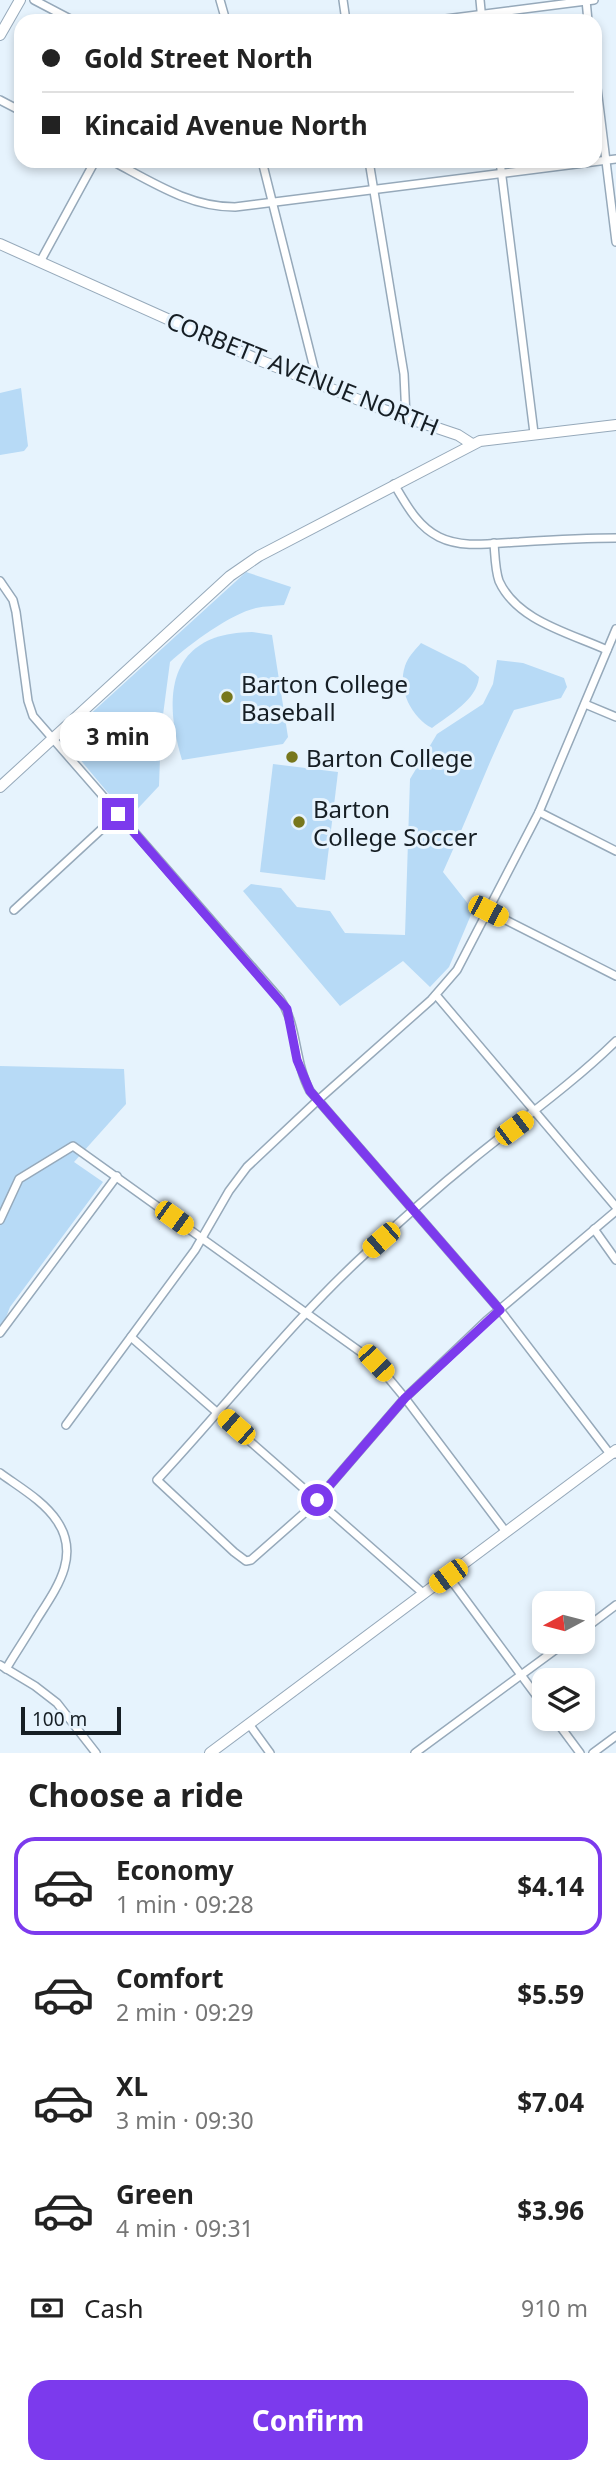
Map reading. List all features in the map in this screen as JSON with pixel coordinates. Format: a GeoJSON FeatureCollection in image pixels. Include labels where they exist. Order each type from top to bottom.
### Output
{"type":"FeatureCollection","features":[{"type":"Feature","properties":{"kind":"street"},"geometry":{"type":"LineString","coordinates":[[0,35],[20,0]]}},
{"type":"Feature","properties":{"kind":"street"},"geometry":{"type":"LineString","coordinates":[[34,0],[61,14]]}},
{"type":"Feature","properties":{"kind":"street"},"geometry":{"type":"LineString","coordinates":[[506,14],[588,0]]}},
{"type":"Feature","properties":{"kind":"street"},"geometry":{"type":"LineString","coordinates":[[602,128],[616,242]]}},
{"type":"Feature","properties":{"kind":"street"},"geometry":{"type":"LineString","coordinates":[[602,160],[616,159]]}},
{"type":"Feature","properties":{"kind":"street"},"geometry":{"type":"LineString","coordinates":[[40,262],[91,168]]}},
{"type":"Feature","properties":{"kind":"street"},"geometry":{"type":"LineString","coordinates":[[125,168],[180,197],[206,205],[235,207],[541,168]]}},
{"type":"Feature","properties":{"kind":"street"},"geometry":{"type":"LineString","coordinates":[[264,168],[318,384]]}},
{"type":"Feature","properties":{"kind":"street"},"geometry":{"type":"LineString","coordinates":[[370,168],[404,374],[406,418]]}},
{"type":"Feature","properties":{"kind":"street"},"geometry":{"type":"LineString","coordinates":[[501,168],[534,433]]}},
{"type":"Feature","properties":{"kind":"street","name":"CORBETT AVENUE NORTH"},"geometry":{"type":"LineString","coordinates":[[0,244],[318,384],[458,435],[472,444]]}},
{"type":"Feature","properties":{"kind":"street"},"geometry":{"type":"LineString","coordinates":[[0,787],[240,568],[472,444],[534,433],[616,425]]}},
{"type":"Feature","properties":{"kind":"street"},"geometry":{"type":"LineString","coordinates":[[394,484],[414,516],[440,537],[465,544],[616,538]]}},
{"type":"Feature","properties":{"kind":"street"},"geometry":{"type":"LineString","coordinates":[[494,543],[499,580],[517,606],[542,621],[607,649]]}},
{"type":"Feature","properties":{"kind":"street"},"geometry":{"type":"LineString","coordinates":[[0,581],[13,601],[31,711],[51,738],[287,1009],[303,1077],[317,1101],[500,1310],[614,1452],[210,1753]]}},
{"type":"Feature","properties":{"kind":"street"},"geometry":{"type":"LineString","coordinates":[[66,1425],[203,1239],[221,1204],[247,1167],[436,995],[457,970],[539,812],[616,629]]}},
{"type":"Feature","properties":{"kind":"street"},"geometry":{"type":"LineString","coordinates":[[585,704],[616,717]]}},
{"type":"Feature","properties":{"kind":"street"},"geometry":{"type":"LineString","coordinates":[[539,812],[616,852]]}},
{"type":"Feature","properties":{"kind":"street"},"geometry":{"type":"LineString","coordinates":[[15,910],[118,814]]}},
{"type":"Feature","properties":{"kind":"street"},"geometry":{"type":"LineString","coordinates":[[488,911],[616,976]]}},
{"type":"Feature","properties":{"kind":"street"},"geometry":{"type":"LineString","coordinates":[[436,995],[535,1112],[616,1209],[500,1310],[405,1398],[317,1500],[278,1538],[249,1560],[234,1552],[157,1480],[306,1313],[365,1254],[473,1159],[535,1112],[616,1041]]}},
{"type":"Feature","properties":{"kind":"street"},"geometry":{"type":"LineString","coordinates":[[0,1220],[19,1179],[73,1146],[376,1363],[506,1532]]}},
{"type":"Feature","properties":{"kind":"street"},"geometry":{"type":"LineString","coordinates":[[0,1333],[117,1176]]}},
{"type":"Feature","properties":{"kind":"street"},"geometry":{"type":"LineString","coordinates":[[594,1229],[616,1260]]}},
{"type":"Feature","properties":{"kind":"street"},"geometry":{"type":"LineString","coordinates":[[131,1337],[424,1594]]}},
{"type":"Feature","properties":{"kind":"street"},"geometry":{"type":"LineString","coordinates":[[0,1473],[52,1515],[63,1531],[67,1548],[62,1579],[3,1667],[57,1703],[96,1753]]}},
{"type":"Feature","properties":{"kind":"street"},"geometry":{"type":"LineString","coordinates":[[448,1576],[532,1690]]}},
{"type":"Feature","properties":{"kind":"street"},"geometry":{"type":"LineString","coordinates":[[595,1621],[616,1605]]}},
{"type":"Feature","properties":{"kind":"street"},"geometry":{"type":"LineString","coordinates":[[415,1753],[549,1654]]}},
{"type":"Feature","properties":{"kind":"street"},"geometry":{"type":"LineString","coordinates":[[249,1724],[270,1753]]}},
{"type":"Feature","properties":{"kind":"street"},"geometry":{"type":"LineString","coordinates":[[564,1731],[580,1753]]}},
{"type":"Feature","properties":{"kind":"street"},"geometry":{"type":"LineString","coordinates":[[593,1753],[616,1737]]}},
{"type":"Feature","properties":{"kind":"shaded area"},"geometry":{"type":"Polygon","coordinates":[[[21,388],[28,446],[24,451],[0,455],[0,393],[21,388]]]}},
{"type":"Feature","properties":{"kind":"shaded area"},"geometry":{"type":"Polygon","coordinates":[[[246,572],[291,587],[284,605],[256,608],[234,616],[170,662],[161,730],[159,786],[129,818],[63,739],[246,572]]]}},
{"type":"Feature","properties":{"kind":"shaded area","name":"Barton College Baseball"},"geometry":{"type":"Polygon","coordinates":[[[252,632],[272,635],[288,737],[283,744],[182,760],[173,712],[173,691],[178,672],[188,656],[203,643],[224,635],[252,632]]]}},
{"type":"Feature","properties":{"kind":"shaded area"},"geometry":{"type":"Polygon","coordinates":[[[421,643],[465,665],[479,677],[468,700],[432,728],[413,710],[403,684],[406,663],[421,643]]]}},
{"type":"Feature","properties":{"kind":"shaded area"},"geometry":{"type":"Polygon","coordinates":[[[497,660],[523,663],[564,678],[567,687],[561,698],[514,710],[443,872],[473,910],[449,967],[430,987],[403,961],[340,1006],[243,891],[251,884],[281,888],[297,907],[330,911],[345,933],[405,935],[410,779],[437,734],[483,704],[493,684],[497,660]]]}},
{"type":"Feature","properties":{"kind":"shaded area","name":"Barton College Soccer"},"geometry":{"type":"Polygon","coordinates":[[[273,764],[338,772],[325,880],[260,872],[273,764]]]}},
{"type":"Feature","properties":{"kind":"shaded area"},"geometry":{"type":"Polygon","coordinates":[[[0,1066],[124,1069],[126,1104],[74,1162],[103,1182],[10,1307],[0,1333],[0,1066]]]}},
{"type":"Feature","properties":{"kind":"place","name":"Barton College Baseball"},"geometry":{"type":"Point","coordinates":[227,697]}},
{"type":"Feature","properties":{"kind":"place","name":"Barton College"},"geometry":{"type":"Point","coordinates":[292,757]}},
{"type":"Feature","properties":{"kind":"place","name":"Barton College Soccer"},"geometry":{"type":"Point","coordinates":[299,822]}},
{"type":"Feature","properties":{"kind":"route"},"geometry":{"type":"LineString","coordinates":[[118,814],[287,1009],[297,1060],[317,1101],[500,1310],[405,1398],[317,1500]]}}]}
